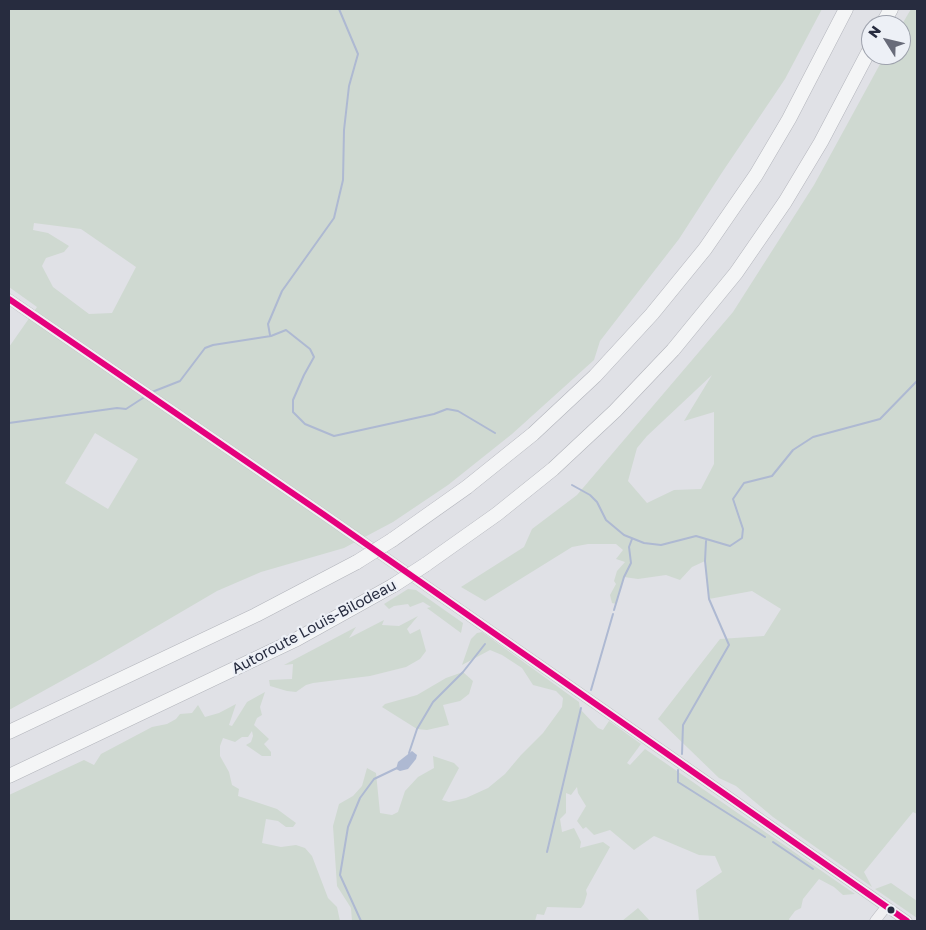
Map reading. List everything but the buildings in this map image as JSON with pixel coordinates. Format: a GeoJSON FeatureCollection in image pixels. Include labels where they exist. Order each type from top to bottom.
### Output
{"type":"FeatureCollection","features":[{"type":"Feature","properties":{"kind":"highway"},"geometry":{"type":"LineString","coordinates":[[9,732],[262,612],[357,562],[392,540],[484,474],[544,425],[605,366],[657,309],[709,243],[756,175],[789,120],[846,9]]}},
{"type":"Feature","properties":{"kind":"highway","name":"Autoroute Louis-Bilodeau"},"geometry":{"type":"LineString","coordinates":[[9,776],[297,639],[394,585],[497,514],[553,469],[625,402],[682,339],[736,273],[785,202],[824,136],[861,65]]}},
{"type":"Feature","properties":{"kind":"street"},"geometry":{"type":"LineString","coordinates":[[9,299],[382,554],[907,921]]}},
{"type":"Feature","properties":{"kind":"street"},"geometry":{"type":"LineString","coordinates":[[875,921],[886,907]]}},
{"type":"Feature","properties":{"kind":"shaded area"},"geometry":{"type":"Polygon","coordinates":[[[9,9],[822,9],[785,79],[679,239],[600,341],[594,360],[512,434],[448,485],[393,522],[344,548],[261,572],[217,591],[9,710],[9,347],[37,307],[9,287],[9,9]],[[34,223],[33,230],[48,233],[69,246],[64,252],[46,258],[42,266],[53,287],[89,314],[112,313],[136,267],[81,229],[34,223]],[[95,433],[65,483],[108,509],[138,459],[95,433]]]}},
{"type":"Feature","properties":{"kind":"shaded area"},"geometry":{"type":"Polygon","coordinates":[[[911,9],[917,9],[917,814],[913,812],[864,872],[872,887],[773,817],[736,786],[719,778],[658,719],[720,639],[764,636],[781,609],[752,591],[709,599],[705,561],[692,567],[680,580],[666,575],[638,579],[624,577],[616,604],[612,603],[610,595],[616,584],[614,581],[617,571],[625,562],[616,559],[623,550],[616,544],[588,544],[572,547],[485,601],[461,587],[524,547],[532,529],[577,495],[733,312],[814,185],[880,65],[911,65],[911,15],[907,15],[911,9]],[[712,375],[647,436],[637,448],[628,481],[647,503],[674,490],[701,489],[714,464],[714,412],[684,421],[712,375]]]}},
{"type":"Feature","properties":{"kind":"shaded area"},"geometry":{"type":"Polygon","coordinates":[[[408,589],[416,590],[463,623],[461,633],[427,608],[431,607],[423,602],[410,607],[408,604],[394,606],[389,609],[384,604],[408,589]]]}},
{"type":"Feature","properties":{"kind":"shaded area"},"geometry":{"type":"Polygon","coordinates":[[[418,616],[407,629],[410,634],[420,629],[426,651],[420,659],[406,667],[370,676],[313,683],[306,685],[296,692],[270,686],[269,680],[292,679],[293,664],[284,665],[356,627],[349,638],[384,620],[382,625],[399,626],[418,616]]]}},
{"type":"Feature","properties":{"kind":"shaded area"},"geometry":{"type":"Polygon","coordinates":[[[482,632],[579,702],[580,709],[598,728],[603,730],[609,721],[641,744],[627,763],[630,765],[645,749],[855,894],[843,895],[834,887],[819,879],[803,899],[801,908],[795,911],[789,919],[790,921],[699,921],[696,890],[722,872],[715,856],[699,855],[654,836],[634,850],[610,830],[594,835],[586,827],[583,829],[577,821],[586,806],[578,793],[577,787],[571,795],[566,793],[566,813],[560,819],[562,832],[574,828],[581,842],[580,848],[603,842],[610,847],[586,890],[587,894],[581,908],[547,907],[544,915],[537,914],[535,921],[352,921],[351,908],[337,886],[333,826],[339,804],[353,796],[362,786],[367,768],[376,773],[380,813],[392,815],[398,812],[405,791],[418,777],[434,768],[433,756],[454,763],[459,768],[442,800],[449,802],[466,798],[488,788],[505,774],[543,733],[562,707],[563,698],[556,691],[533,685],[522,668],[502,655],[490,650],[462,665],[471,639],[477,633],[482,632]]]}},
{"type":"Feature","properties":{"kind":"shaded area"},"geometry":{"type":"Polygon","coordinates":[[[463,672],[473,681],[469,694],[460,701],[443,705],[449,725],[427,730],[417,729],[382,707],[385,704],[417,695],[446,678],[463,672]]]}},
{"type":"Feature","properties":{"kind":"shaded area"},"geometry":{"type":"Polygon","coordinates":[[[265,692],[260,707],[262,715],[257,718],[254,725],[269,739],[264,744],[271,752],[271,756],[262,756],[246,745],[251,742],[252,731],[248,737],[242,737],[235,742],[223,738],[220,746],[220,756],[229,772],[232,785],[239,789],[238,796],[277,809],[296,823],[293,827],[286,827],[278,821],[266,819],[262,843],[281,847],[296,845],[305,848],[312,856],[328,898],[337,907],[340,921],[9,921],[9,795],[84,760],[94,765],[101,754],[152,727],[167,724],[176,719],[180,714],[192,713],[198,705],[205,717],[219,713],[236,704],[229,725],[232,726],[247,702],[265,692]]]}},
{"type":"Feature","properties":{"kind":"shaded area"},"geometry":{"type":"Polygon","coordinates":[[[891,883],[917,901],[917,918],[875,889],[891,883]]]}},
{"type":"Feature","properties":{"kind":"shaded area"},"geometry":{"type":"Polygon","coordinates":[[[638,908],[650,921],[622,921],[638,908]]]}},
{"type":"Feature","properties":{"kind":"water"},"geometry":{"type":"Polygon","coordinates":[[[412,751],[417,755],[408,769],[400,771],[396,769],[398,762],[412,751]]]}},
{"type":"Feature","properties":{"kind":"waterway"},"geometry":{"type":"LineString","coordinates":[[270,335],[268,324],[282,291],[334,218],[343,180],[344,130],[349,86],[358,54],[339,9]]}},
{"type":"Feature","properties":{"kind":"waterway"},"geometry":{"type":"LineString","coordinates":[[152,392],[180,381],[205,348],[213,345],[271,336],[286,330],[310,349],[314,357],[293,400],[293,412],[305,424],[334,436],[434,414],[447,409],[458,411],[495,433]]}},
{"type":"Feature","properties":{"kind":"waterway"},"geometry":{"type":"LineString","coordinates":[[572,485],[590,495],[597,502],[606,520],[624,535],[644,543],[661,545],[696,536],[730,546],[742,538],[743,529],[733,499],[744,483],[772,476],[793,450],[813,437],[880,419],[917,381]]}},
{"type":"Feature","properties":{"kind":"waterway"},"geometry":{"type":"LineString","coordinates":[[9,423],[117,408],[126,409],[146,396]]}},
{"type":"Feature","properties":{"kind":"waterway"},"geometry":{"type":"LineString","coordinates":[[614,610],[624,577],[631,563],[629,547],[632,539]]}},
{"type":"Feature","properties":{"kind":"waterway"},"geometry":{"type":"LineString","coordinates":[[682,754],[683,725],[729,645],[709,599],[705,561],[706,541]]}},
{"type":"Feature","properties":{"kind":"waterway"},"geometry":{"type":"LineString","coordinates":[[591,690],[613,614]]}},
{"type":"Feature","properties":{"kind":"waterway"},"geometry":{"type":"LineString","coordinates":[[409,753],[417,729],[433,702],[463,672],[485,644]]}},
{"type":"Feature","properties":{"kind":"waterway"},"geometry":{"type":"LineString","coordinates":[[547,852],[581,708]]}},
{"type":"Feature","properties":{"kind":"waterway"},"geometry":{"type":"LineString","coordinates":[[361,921],[340,875],[348,827],[360,798],[374,779],[397,768]]}},
{"type":"Feature","properties":{"kind":"waterway"},"geometry":{"type":"LineString","coordinates":[[678,770],[678,782],[765,837]]}},
{"type":"Feature","properties":{"kind":"waterway"},"geometry":{"type":"LineString","coordinates":[[773,842],[813,869]]}},
{"type":"Feature","properties":{"kind":"transit line"},"geometry":{"type":"LineString","coordinates":[[9,299],[323,514],[907,921]]}}]}
